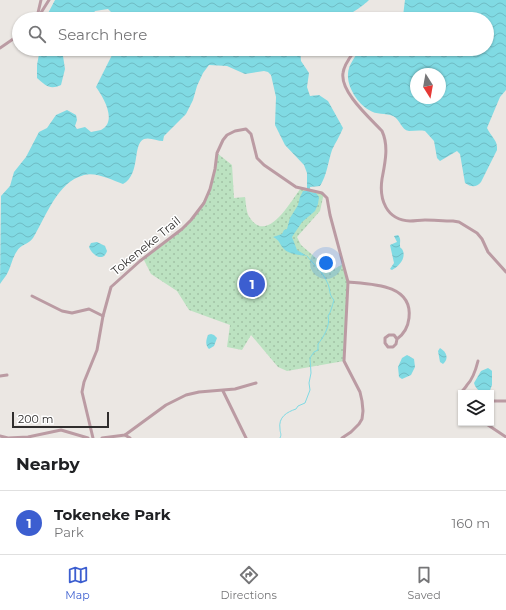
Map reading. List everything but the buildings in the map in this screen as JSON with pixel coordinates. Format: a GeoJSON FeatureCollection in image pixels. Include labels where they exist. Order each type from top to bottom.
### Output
{"type":"FeatureCollection","features":[{"type":"Feature","properties":{"kind":"street"},"geometry":{"type":"LineString","coordinates":[[38,12],[41,0]]}},
{"type":"Feature","properties":{"kind":"street"},"geometry":{"type":"LineString","coordinates":[[41,12],[49,0]]}},
{"type":"Feature","properties":{"kind":"street"},"geometry":{"type":"LineString","coordinates":[[0,48],[12,40]]}},
{"type":"Feature","properties":{"kind":"street"},"geometry":{"type":"LineString","coordinates":[[351,56],[346,64],[342,77],[352,98],[384,134],[386,155],[382,180],[382,202],[385,207],[394,216],[410,221],[452,220],[459,222],[477,233],[488,252],[506,272]]}},
{"type":"Feature","properties":{"kind":"street","name":"Tokeneke Trail"},"geometry":{"type":"LineString","coordinates":[[92,438],[82,392],[84,382],[97,350],[103,316],[111,287],[140,261],[182,230],[198,211],[210,190],[217,153],[220,145],[227,135],[235,131],[246,130],[251,134],[257,158],[264,165],[296,187],[324,193],[327,198],[330,215],[348,282]]}},
{"type":"Feature","properties":{"kind":"street"},"geometry":{"type":"LineString","coordinates":[[342,438],[359,424],[363,411],[360,392],[344,361],[348,282],[390,287],[404,298],[409,312],[409,320],[404,332],[397,339],[396,344],[393,347],[388,346],[385,343],[385,338],[389,335],[394,335],[397,339]]}},
{"type":"Feature","properties":{"kind":"street"},"geometry":{"type":"LineString","coordinates":[[32,296],[62,311],[72,313],[88,309],[103,316]]}},
{"type":"Feature","properties":{"kind":"street"},"geometry":{"type":"LineString","coordinates":[[462,390],[468,385],[473,377],[478,361]]}},
{"type":"Feature","properties":{"kind":"street"},"geometry":{"type":"LineString","coordinates":[[0,376],[7,374]]}},
{"type":"Feature","properties":{"kind":"street"},"geometry":{"type":"LineString","coordinates":[[102,438],[125,435],[166,405],[186,395],[199,392],[235,389],[256,383]]}},
{"type":"Feature","properties":{"kind":"street"},"geometry":{"type":"LineString","coordinates":[[223,390],[246,438]]}},
{"type":"Feature","properties":{"kind":"street"},"geometry":{"type":"LineString","coordinates":[[494,401],[506,401]]}},
{"type":"Feature","properties":{"kind":"street"},"geometry":{"type":"LineString","coordinates":[[490,426],[506,437]]}},
{"type":"Feature","properties":{"kind":"street"},"geometry":{"type":"LineString","coordinates":[[0,436],[8,438],[60,430],[88,438]]}},
{"type":"Feature","properties":{"kind":"street"},"geometry":{"type":"LineString","coordinates":[[125,435],[130,438]]}},
{"type":"Feature","properties":{"kind":"green space"},"geometry":{"type":"Polygon","coordinates":[[[217,153],[232,165],[234,198],[245,197],[249,216],[257,225],[264,226],[271,224],[285,210],[301,188],[324,193],[320,211],[297,237],[301,245],[331,271],[343,264],[348,282],[344,361],[287,371],[278,367],[251,335],[242,350],[227,347],[230,325],[189,310],[177,291],[151,274],[143,258],[182,229],[198,211],[210,189],[217,153]]]}},
{"type":"Feature","properties":{"kind":"water"},"geometry":{"type":"Polygon","coordinates":[[[55,0],[369,0],[352,12],[111,12],[108,9],[94,12],[49,12],[55,0]]]}},
{"type":"Feature","properties":{"kind":"water"},"geometry":{"type":"Polygon","coordinates":[[[405,0],[506,0],[506,90],[500,97],[487,128],[495,141],[497,150],[481,182],[475,186],[465,183],[460,154],[457,151],[440,161],[437,158],[434,141],[425,131],[406,130],[395,117],[387,114],[372,112],[361,104],[351,90],[348,79],[348,71],[356,56],[494,56],[494,12],[404,12],[405,0]]]}},
{"type":"Feature","properties":{"kind":"water"},"geometry":{"type":"Polygon","coordinates":[[[39,56],[63,56],[65,69],[61,85],[51,87],[37,78],[39,56]]]}},
{"type":"Feature","properties":{"kind":"water"},"geometry":{"type":"Polygon","coordinates":[[[112,56],[301,56],[301,61],[309,73],[307,87],[310,96],[319,95],[328,101],[343,128],[332,150],[326,173],[320,186],[310,187],[310,192],[316,193],[319,197],[315,211],[302,222],[292,237],[297,250],[307,256],[286,251],[277,239],[273,237],[282,234],[284,230],[287,229],[290,218],[298,205],[303,191],[307,191],[307,173],[304,165],[285,145],[275,125],[276,97],[271,75],[264,71],[245,74],[227,66],[209,65],[203,73],[186,114],[164,136],[163,141],[144,139],[140,142],[134,167],[129,179],[123,184],[104,177],[89,174],[75,179],[59,192],[33,238],[20,247],[17,251],[7,274],[0,284],[1,196],[10,186],[14,172],[26,157],[39,132],[47,128],[56,115],[67,110],[76,115],[77,120],[75,126],[77,129],[85,127],[91,132],[101,130],[106,126],[109,115],[108,109],[96,87],[112,56]]]}},
{"type":"Feature","properties":{"kind":"water"},"geometry":{"type":"Polygon","coordinates":[[[398,235],[400,239],[400,247],[404,254],[399,265],[392,270],[390,269],[394,263],[390,245],[397,242],[394,236],[398,235]]]}},
{"type":"Feature","properties":{"kind":"water"},"geometry":{"type":"Polygon","coordinates":[[[97,242],[105,246],[107,251],[103,257],[95,255],[90,250],[89,247],[91,243],[97,242]]]}},
{"type":"Feature","properties":{"kind":"water"},"geometry":{"type":"Polygon","coordinates":[[[211,334],[217,338],[214,346],[209,349],[206,341],[208,335],[211,334]]]}},
{"type":"Feature","properties":{"kind":"water"},"geometry":{"type":"Polygon","coordinates":[[[440,348],[444,351],[447,358],[443,364],[440,362],[438,351],[440,348]]]}},
{"type":"Feature","properties":{"kind":"water"},"geometry":{"type":"Polygon","coordinates":[[[407,355],[414,359],[415,367],[411,375],[402,379],[399,377],[398,367],[402,358],[407,355]]]}},
{"type":"Feature","properties":{"kind":"water"},"geometry":{"type":"Polygon","coordinates":[[[488,368],[492,371],[492,385],[490,390],[478,390],[476,388],[474,383],[481,371],[488,368]]]}},
{"type":"Feature","properties":{"kind":"waterway"},"geometry":{"type":"LineString","coordinates":[[280,438],[280,421],[282,418],[286,413],[305,403],[310,390],[310,358],[314,352],[318,350],[318,344],[326,331],[329,320],[328,316],[334,300],[331,296],[325,278],[307,256]]}},
{"type":"Feature","properties":{"kind":"place","name":"Tokeneke Park"},"geometry":{"type":"Point","coordinates":[252,284]}}]}
